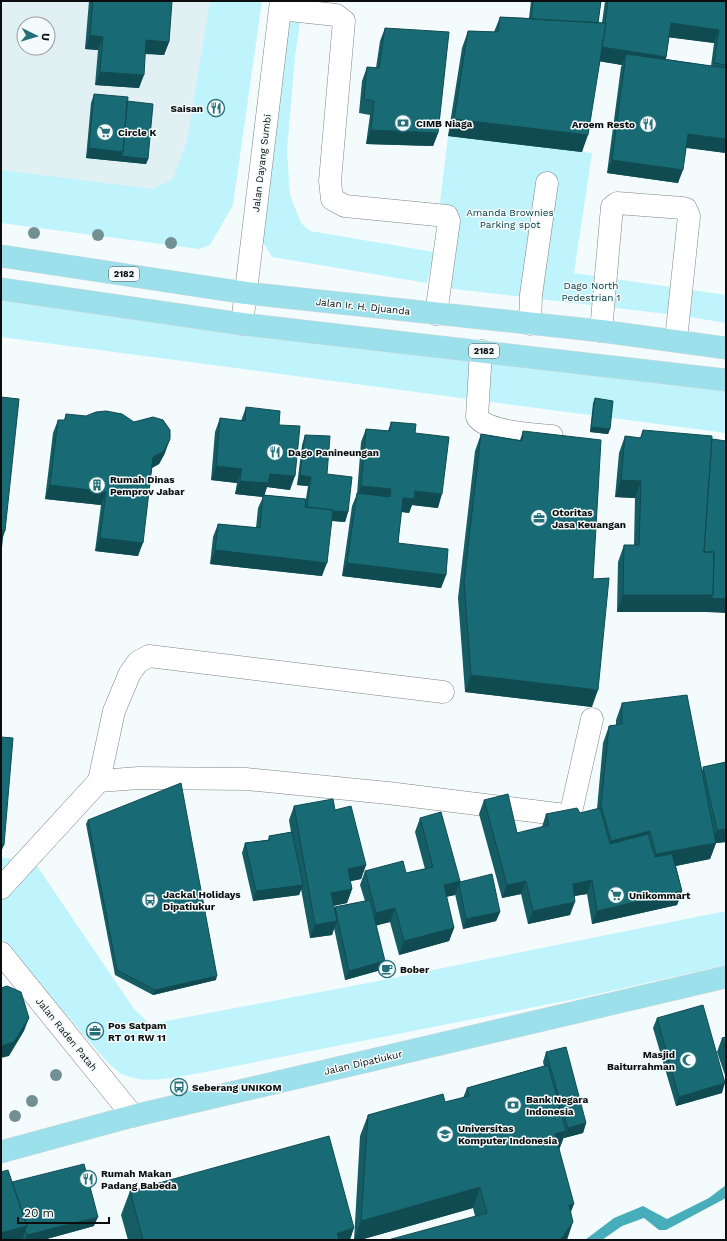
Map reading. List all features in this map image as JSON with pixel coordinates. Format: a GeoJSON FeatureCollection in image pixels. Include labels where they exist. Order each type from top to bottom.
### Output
{"type":"FeatureCollection","features":[{"type":"Feature","properties":{"kind":"main road","name":"Jalan Ir. H. Djuanda"},"geometry":{"type":"LineString","coordinates":[[1,256],[246,293],[601,331],[726,348]]}},
{"type":"Feature","properties":{"kind":"main road","name":"2182"},"geometry":{"type":"LineString","coordinates":[[1,289],[242,324],[726,380]]}},
{"type":"Feature","properties":{"kind":"main road","name":"Jalan Dipatiukur"},"geometry":{"type":"LineString","coordinates":[[1,1152],[133,1116],[726,977]]}},
{"type":"Feature","properties":{"kind":"street","name":"Jalan Dayang Sumbi"},"geometry":{"type":"LineString","coordinates":[[242,324],[280,5]]}},
{"type":"Feature","properties":{"kind":"street"},"geometry":{"type":"LineString","coordinates":[[280,5],[336,15],[344,21],[330,181],[332,199],[345,206],[447,216],[449,221],[436,314]]}},
{"type":"Feature","properties":{"kind":"street"},"geometry":{"type":"LineString","coordinates":[[530,324],[531,295],[547,183]]}},
{"type":"Feature","properties":{"kind":"street"},"geometry":{"type":"LineString","coordinates":[[601,331],[612,208],[617,203],[682,208],[686,209],[689,216],[676,340]]}},
{"type":"Feature","properties":{"kind":"street"},"geometry":{"type":"LineString","coordinates":[[481,351],[477,418],[481,423],[498,429],[568,439]]}},
{"type":"Feature","properties":{"kind":"street"},"geometry":{"type":"LineString","coordinates":[[1,888],[99,781],[114,711],[130,673],[138,662],[149,656],[443,692]]}},
{"type":"Feature","properties":{"kind":"street"},"geometry":{"type":"LineString","coordinates":[[99,781],[140,778],[246,779],[388,793],[565,815],[571,812],[592,719]]}},
{"type":"Feature","properties":{"kind":"street","name":"Jalan Raden Patah"},"geometry":{"type":"LineString","coordinates":[[1,953],[133,1116]]}},
{"type":"Feature","properties":{"kind":"shaded area"},"geometry":{"type":"Polygon","coordinates":[[[1,1],[243,1],[213,203],[1,194],[1,1]]]}},
{"type":"Feature","properties":{"kind":"green space"},"geometry":{"type":"Polygon","coordinates":[[[210,1],[262,1],[233,205],[210,245],[199,249],[1,223],[1,170],[153,189],[173,179],[187,141],[210,1]]]}},
{"type":"Feature","properties":{"kind":"green space"},"geometry":{"type":"Polygon","coordinates":[[[273,1],[303,1],[295,56],[287,150],[290,195],[301,223],[310,231],[434,252],[448,136],[592,153],[574,273],[726,295],[726,323],[684,316],[429,286],[433,259],[427,283],[272,257],[260,237],[250,202],[252,146],[260,81],[273,1]]]}},
{"type":"Feature","properties":{"kind":"green space"},"geometry":{"type":"Polygon","coordinates":[[[1,296],[726,391],[726,433],[1,337],[1,296]]]}},
{"type":"Feature","properties":{"kind":"green space"},"geometry":{"type":"Polygon","coordinates":[[[1,857],[35,863],[134,1009],[150,1024],[368,983],[726,911],[726,965],[580,998],[200,1073],[160,1079],[139,1079],[120,1073],[108,1063],[1,939],[1,857]]]}},
{"type":"Feature","properties":{"kind":"water"},"geometry":{"type":"Polygon","coordinates":[[[726,1185],[726,1198],[666,1230],[659,1230],[644,1218],[622,1226],[602,1240],[585,1240],[614,1218],[643,1206],[667,1219],[709,1198],[726,1185]]]}},
{"type":"Feature","properties":{"kind":"building"},"geometry":{"type":"Polygon","coordinates":[[[93,1],[172,1],[169,42],[146,40],[144,75],[100,72],[103,37],[90,35],[93,1]]]}},
{"type":"Feature","properties":{"kind":"building"},"geometry":{"type":"Polygon","coordinates":[[[533,1],[601,1],[598,23],[531,19],[533,1]]]}},
{"type":"Feature","properties":{"kind":"building"},"geometry":{"type":"Polygon","coordinates":[[[608,1],[726,1],[726,65],[714,63],[719,30],[671,23],[666,57],[602,47],[608,1]]]}},
{"type":"Feature","properties":{"kind":"building"},"geometry":{"type":"Polygon","coordinates":[[[500,17],[606,23],[588,135],[454,119],[468,31],[498,32],[500,17]]]}},
{"type":"Feature","properties":{"kind":"building"},"geometry":{"type":"Polygon","coordinates":[[[385,28],[449,32],[438,133],[371,130],[374,101],[364,99],[367,67],[379,68],[385,28]]]}},
{"type":"Feature","properties":{"kind":"building"},"geometry":{"type":"Polygon","coordinates":[[[626,54],[726,68],[726,139],[688,134],[683,170],[612,160],[626,54]]]}},
{"type":"Feature","properties":{"kind":"building","name":"Circle K"},"geometry":{"type":"Polygon","coordinates":[[[94,94],[128,97],[123,152],[89,148],[94,94]]]}},
{"type":"Feature","properties":{"kind":"building"},"geometry":{"type":"Polygon","coordinates":[[[127,101],[153,104],[148,159],[121,156],[123,152],[127,101]]]}},
{"type":"Feature","properties":{"kind":"building"},"geometry":{"type":"Polygon","coordinates":[[[1,397],[19,399],[5,531],[1,530],[1,397]]]}},
{"type":"Feature","properties":{"kind":"building"},"geometry":{"type":"Polygon","coordinates":[[[595,398],[613,401],[610,429],[591,427],[595,398]]]}},
{"type":"Feature","properties":{"kind":"building"},"geometry":{"type":"Polygon","coordinates":[[[246,407],[280,411],[279,425],[300,426],[295,476],[270,474],[268,483],[240,481],[242,469],[216,466],[220,418],[245,421],[246,407]]]}},
{"type":"Feature","properties":{"kind":"building","name":"Rumah Dinas Pemprov Jabar"},"geometry":{"type":"Polygon","coordinates":[[[106,411],[122,414],[134,422],[153,417],[163,420],[170,430],[170,439],[164,451],[153,457],[143,543],[100,538],[106,492],[50,485],[58,420],[65,420],[66,414],[86,416],[96,412],[106,411]]]}},
{"type":"Feature","properties":{"kind":"building"},"geometry":{"type":"Polygon","coordinates":[[[391,422],[416,424],[415,433],[449,437],[442,494],[415,491],[414,499],[403,498],[398,543],[448,549],[446,575],[347,563],[357,493],[390,497],[391,489],[361,486],[366,429],[390,431],[391,422]]]}},
{"type":"Feature","properties":{"kind":"building"},"geometry":{"type":"Polygon","coordinates":[[[643,430],[712,436],[704,552],[714,552],[713,595],[623,595],[624,545],[639,545],[641,481],[621,480],[625,436],[641,438],[643,430]]]}},
{"type":"Feature","properties":{"kind":"building"},"geometry":{"type":"Polygon","coordinates":[[[523,431],[601,440],[593,579],[609,578],[598,690],[471,675],[464,582],[481,434],[522,441],[523,431]]]}},
{"type":"Feature","properties":{"kind":"building"},"geometry":{"type":"Polygon","coordinates":[[[305,435],[330,436],[327,474],[352,477],[348,512],[307,507],[311,477],[300,475],[305,435]]]}},
{"type":"Feature","properties":{"kind":"building"},"geometry":{"type":"Polygon","coordinates":[[[712,439],[726,441],[726,599],[711,598],[713,595],[714,552],[704,552],[712,439]]]}},
{"type":"Feature","properties":{"kind":"building"},"geometry":{"type":"Polygon","coordinates":[[[263,495],[306,499],[305,507],[333,510],[327,563],[215,550],[218,524],[260,528],[263,495]]]}},
{"type":"Feature","properties":{"kind":"building"},"geometry":{"type":"Polygon","coordinates":[[[1,532],[3,532],[1,553],[1,532]]]}},
{"type":"Feature","properties":{"kind":"building"},"geometry":{"type":"Polygon","coordinates":[[[687,695],[716,843],[656,854],[650,831],[611,841],[601,805],[609,726],[622,724],[622,703],[687,695]]]}},
{"type":"Feature","properties":{"kind":"building"},"geometry":{"type":"Polygon","coordinates":[[[1,737],[13,738],[4,845],[1,844],[1,737]]]}},
{"type":"Feature","properties":{"kind":"building"},"geometry":{"type":"Polygon","coordinates":[[[726,762],[726,829],[717,830],[703,767],[726,762]]]}},
{"type":"Feature","properties":{"kind":"building","name":"Jackal Holidays Dipatiukur"},"geometry":{"type":"Polygon","coordinates":[[[181,783],[217,976],[155,990],[117,970],[88,820],[181,783]]]}},
{"type":"Feature","properties":{"kind":"building"},"geometry":{"type":"Polygon","coordinates":[[[508,794],[517,833],[549,825],[546,814],[577,808],[580,813],[600,808],[610,844],[648,834],[655,857],[672,854],[682,891],[597,911],[592,880],[573,884],[575,902],[533,911],[526,881],[507,885],[484,800],[508,794]]]}},
{"type":"Feature","properties":{"kind":"building"},"geometry":{"type":"Polygon","coordinates":[[[333,799],[335,810],[351,806],[366,865],[348,869],[352,889],[331,893],[337,921],[315,925],[294,806],[333,799]]]}},
{"type":"Feature","properties":{"kind":"building"},"geometry":{"type":"Polygon","coordinates":[[[441,812],[460,881],[444,885],[454,928],[404,941],[395,908],[376,913],[365,871],[403,861],[406,873],[433,867],[420,818],[441,812]]]}},
{"type":"Feature","properties":{"kind":"building"},"geometry":{"type":"Polygon","coordinates":[[[292,832],[303,885],[256,891],[245,843],[270,840],[269,836],[292,832]]]}},
{"type":"Feature","properties":{"kind":"building"},"geometry":{"type":"Polygon","coordinates":[[[492,874],[500,912],[466,919],[459,884],[460,882],[492,874]]]}},
{"type":"Feature","properties":{"kind":"building"},"geometry":{"type":"Polygon","coordinates":[[[370,900],[385,961],[349,971],[335,907],[370,900]]]}},
{"type":"Feature","properties":{"kind":"building"},"geometry":{"type":"Polygon","coordinates":[[[7,986],[21,992],[29,1018],[14,1042],[1,1046],[1,988],[7,986]]]}},
{"type":"Feature","properties":{"kind":"building","name":"Masjid Baiturrahman"},"geometry":{"type":"Polygon","coordinates":[[[703,1005],[725,1083],[679,1097],[657,1018],[703,1005]]]}},
{"type":"Feature","properties":{"kind":"building"},"geometry":{"type":"Polygon","coordinates":[[[726,1037],[726,1049],[722,1038],[726,1037]]]}},
{"type":"Feature","properties":{"kind":"building"},"geometry":{"type":"Polygon","coordinates":[[[566,1047],[586,1123],[568,1128],[546,1052],[566,1047]]]}},
{"type":"Feature","properties":{"kind":"building"},"geometry":{"type":"Polygon","coordinates":[[[548,1065],[566,1131],[555,1134],[574,1204],[569,1205],[573,1222],[560,1240],[388,1240],[487,1213],[480,1187],[361,1221],[368,1115],[443,1094],[445,1102],[469,1096],[467,1088],[548,1065]]]}},
{"type":"Feature","properties":{"kind":"building"},"geometry":{"type":"Polygon","coordinates":[[[329,1136],[354,1228],[337,1233],[339,1240],[143,1240],[130,1191],[329,1136]]]}},
{"type":"Feature","properties":{"kind":"building"},"geometry":{"type":"Polygon","coordinates":[[[84,1164],[98,1217],[27,1235],[25,1230],[27,1226],[12,1182],[84,1164]]]}},
{"type":"Feature","properties":{"kind":"building"},"geometry":{"type":"Polygon","coordinates":[[[8,1170],[27,1226],[1,1233],[1,1172],[8,1170]]]}},
{"type":"Feature","properties":{"kind":"place","name":"Saisan"},"geometry":{"type":"Point","coordinates":[216,108]}},
{"type":"Feature","properties":{"kind":"place","name":"CIMB Niaga"},"geometry":{"type":"Point","coordinates":[403,123]}},
{"type":"Feature","properties":{"kind":"place","name":"Aroem Resto"},"geometry":{"type":"Point","coordinates":[648,124]}},
{"type":"Feature","properties":{"kind":"place","name":"Circle K"},"geometry":{"type":"Point","coordinates":[105,132]}},
{"type":"Feature","properties":{"kind":"place","name":"Dago Panineungan"},"geometry":{"type":"Point","coordinates":[275,452]}},
{"type":"Feature","properties":{"kind":"place","name":"Rumah Dinas Pemprov Jabar"},"geometry":{"type":"Point","coordinates":[97,485]}},
{"type":"Feature","properties":{"kind":"place","name":"Otoritas Jasa Keuangan"},"geometry":{"type":"Point","coordinates":[539,518]}},
{"type":"Feature","properties":{"kind":"place","name":"Unikommart"},"geometry":{"type":"Point","coordinates":[616,895]}},
{"type":"Feature","properties":{"kind":"place","name":"Jackal Holidays Dipatiukur"},"geometry":{"type":"Point","coordinates":[150,900]}},
{"type":"Feature","properties":{"kind":"place","name":"Bober"},"geometry":{"type":"Point","coordinates":[387,969]}},
{"type":"Feature","properties":{"kind":"place","name":"Pos Satpam RT 01 RW 11"},"geometry":{"type":"Point","coordinates":[95,1031]}},
{"type":"Feature","properties":{"kind":"place","name":"Masjid Baiturrahman"},"geometry":{"type":"Point","coordinates":[688,1060]}},
{"type":"Feature","properties":{"kind":"place","name":"Seberang UNIKOM"},"geometry":{"type":"Point","coordinates":[179,1087]}},
{"type":"Feature","properties":{"kind":"place","name":"Bank Negara Indonesia"},"geometry":{"type":"Point","coordinates":[513,1105]}},
{"type":"Feature","properties":{"kind":"place","name":"Universitas Komputer Indonesia"},"geometry":{"type":"Point","coordinates":[445,1134]}},
{"type":"Feature","properties":{"kind":"place","name":"Rumah Makan Padang Babeda"},"geometry":{"type":"Point","coordinates":[88,1179]}},
{"type":"Feature","properties":{"kind":"park label","name":"Amanda Brownies Parking spot"},"geometry":{"type":"Point","coordinates":[510,218]}},
{"type":"Feature","properties":{"kind":"park label","name":"Dago North Pedestrian 1"},"geometry":{"type":"Point","coordinates":[591,290]}}]}
